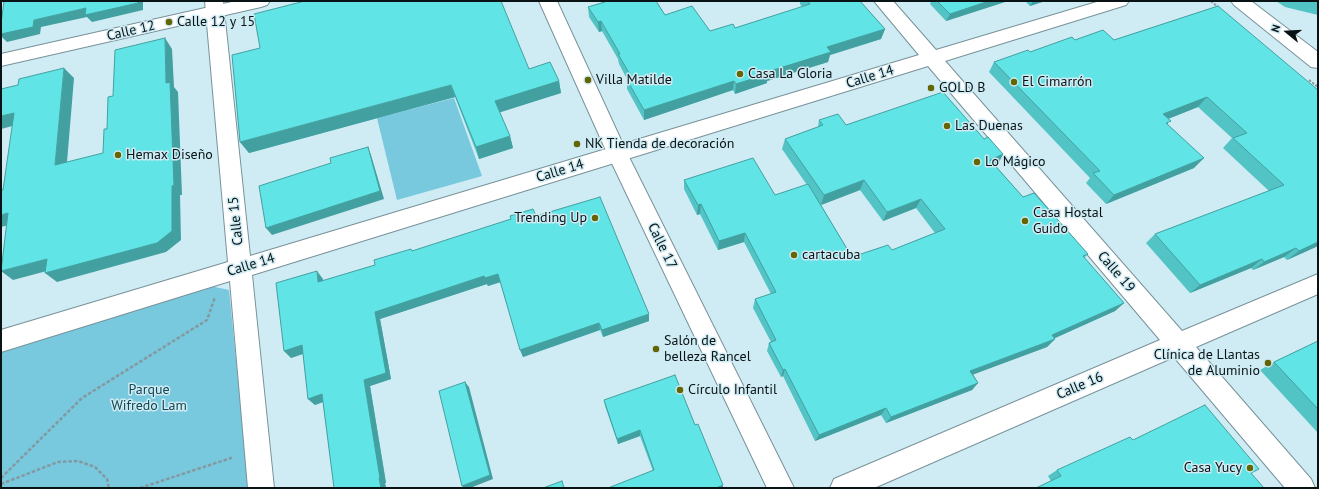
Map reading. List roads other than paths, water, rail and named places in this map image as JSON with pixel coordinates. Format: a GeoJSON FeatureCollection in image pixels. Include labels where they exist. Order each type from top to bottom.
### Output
{"type":"FeatureCollection","features":[{"type":"Feature","properties":{"kind":"street","name":"Calle 12"},"geometry":{"type":"LineString","coordinates":[[1,60],[215,6],[261,1]]}},
{"type":"Feature","properties":{"kind":"street","name":"Calle 17"},"geometry":{"type":"LineString","coordinates":[[548,1],[617,154],[780,488]]}},
{"type":"Feature","properties":{"kind":"street","name":"Calle 19"},"geometry":{"type":"LineString","coordinates":[[883,1],[1302,488]]}},
{"type":"Feature","properties":{"kind":"street","name":"Calle 14"},"geometry":{"type":"LineString","coordinates":[[1,342],[1120,1]]}},
{"type":"Feature","properties":{"kind":"street"},"geometry":{"type":"LineString","coordinates":[[1240,1],[1318,62]]}},
{"type":"Feature","properties":{"kind":"street","name":"Calle 15"},"geometry":{"type":"LineString","coordinates":[[215,6],[232,271],[258,450],[262,488]]}},
{"type":"Feature","properties":{"kind":"street","name":"Calle 16"},"geometry":{"type":"LineString","coordinates":[[843,488],[1318,284]]}},
{"type":"Feature","properties":{"kind":"place","name":"Calle 12 y 15"},"geometry":{"type":"Point","coordinates":[169,22]}},
{"type":"Feature","properties":{"kind":"place","name":"Casa La Gloria"},"geometry":{"type":"Point","coordinates":[740,74]}},
{"type":"Feature","properties":{"kind":"place","name":"Villa Matilde"},"geometry":{"type":"Point","coordinates":[588,80]}},
{"type":"Feature","properties":{"kind":"place","name":"El Cimarrón"},"geometry":{"type":"Point","coordinates":[1014,82]}},
{"type":"Feature","properties":{"kind":"place","name":"GOLD B"},"geometry":{"type":"Point","coordinates":[931,88]}},
{"type":"Feature","properties":{"kind":"place","name":"Las Duenas"},"geometry":{"type":"Point","coordinates":[947,126]}},
{"type":"Feature","properties":{"kind":"place","name":"NK Tienda de decoración"},"geometry":{"type":"Point","coordinates":[577,144]}},
{"type":"Feature","properties":{"kind":"place","name":"Hemax Diseño"},"geometry":{"type":"Point","coordinates":[118,155]}},
{"type":"Feature","properties":{"kind":"place","name":"Lo Mágico"},"geometry":{"type":"Point","coordinates":[977,162]}},
{"type":"Feature","properties":{"kind":"place","name":"Trending Up"},"geometry":{"type":"Point","coordinates":[595,218]}},
{"type":"Feature","properties":{"kind":"place","name":"Casa Hostal Guido"},"geometry":{"type":"Point","coordinates":[1025,221]}},
{"type":"Feature","properties":{"kind":"place","name":"cartacuba"},"geometry":{"type":"Point","coordinates":[794,255]}},
{"type":"Feature","properties":{"kind":"place","name":"Salón de belleza Rancel"},"geometry":{"type":"Point","coordinates":[656,349]}},
{"type":"Feature","properties":{"kind":"place","name":"Clínica de Llantas de Aluminio"},"geometry":{"type":"Point","coordinates":[1268,363]}},
{"type":"Feature","properties":{"kind":"place","name":"Círculo Infantil"},"geometry":{"type":"Point","coordinates":[680,390]}},
{"type":"Feature","properties":{"kind":"place","name":"Casa Yucy"},"geometry":{"type":"Point","coordinates":[1250,468]}},
{"type":"Feature","properties":{"kind":"park label","name":"Parque Wifredo Lam"},"geometry":{"type":"Point","coordinates":[149,398]}}]}
